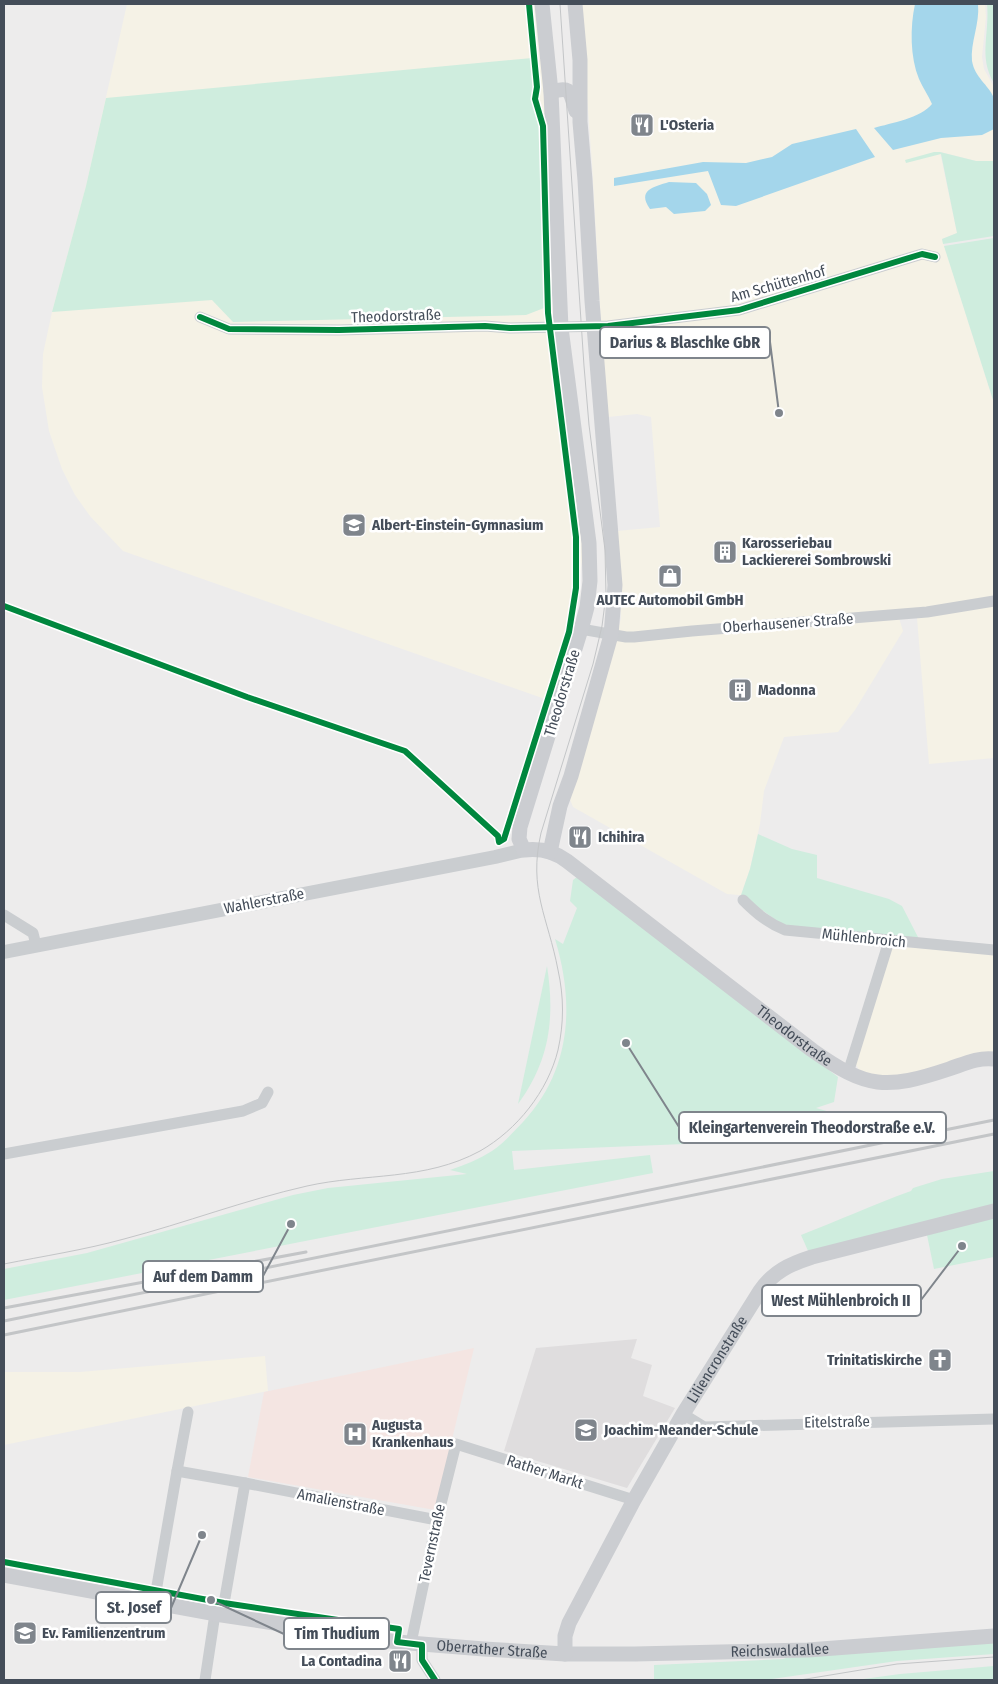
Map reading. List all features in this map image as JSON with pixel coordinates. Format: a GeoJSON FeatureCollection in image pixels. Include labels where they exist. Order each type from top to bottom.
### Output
{"type":"FeatureCollection","features":[{"type":"Feature","properties":{"kind":"main road","name":"Theodorstraße"},"geometry":{"type":"LineString","coordinates":[[542,4],[551,92],[561,328],[589,550],[590,581],[582,629],[520,827],[519,839],[524,850],[538,849],[562,857],[812,1050],[848,1073]]}},
{"type":"Feature","properties":{"kind":"main road","name":"Theodorstraße"},"geometry":{"type":"LineString","coordinates":[[550,852],[560,806],[571,776],[611,635],[615,593],[580,122],[580,60],[575,4]]}},
{"type":"Feature","properties":{"kind":"main road"},"geometry":{"type":"LineString","coordinates":[[551,92],[562,89],[569,91],[573,97],[574,107],[580,122]]}},
{"type":"Feature","properties":{"kind":"main road"},"geometry":{"type":"LineString","coordinates":[[848,1073],[875,1082],[895,1083],[924,1077],[980,1059],[994,1059]]}},
{"type":"Feature","properties":{"kind":"main road","name":"Liliencronstraße"},"geometry":{"type":"LineString","coordinates":[[565,1654],[565,1636],[569,1623],[634,1500],[683,1414],[760,1291],[772,1276],[794,1263],[812,1257],[994,1211]]}},
{"type":"Feature","properties":{"kind":"main road","name":"Oberrather Straße"},"geometry":{"type":"LineString","coordinates":[[4,1576],[218,1614],[417,1644],[565,1654]]}},
{"type":"Feature","properties":{"kind":"main road","name":"Reichswaldallee"},"geometry":{"type":"LineString","coordinates":[[565,1654],[808,1650],[994,1636]]}},
{"type":"Feature","properties":{"kind":"street","name":"Am Schüttenhof"},"geometry":{"type":"LineString","coordinates":[[594,327],[740,310],[922,254],[935,257]]}},
{"type":"Feature","properties":{"kind":"street","name":"Theodorstraße"},"geometry":{"type":"LineString","coordinates":[[200,317],[229,329],[339,330],[485,326],[510,328],[594,327]]}},
{"type":"Feature","properties":{"kind":"street","name":"Oberhausener Straße"},"geometry":{"type":"LineString","coordinates":[[582,629],[611,635],[634,637],[927,612],[994,601]]}},
{"type":"Feature","properties":{"kind":"street","name":"Wahlerstraße"},"geometry":{"type":"LineString","coordinates":[[4,952],[524,850]]}},
{"type":"Feature","properties":{"kind":"street","name":"Mühlenbroich"},"geometry":{"type":"LineString","coordinates":[[743,900],[758,916],[785,930],[994,950]]}},
{"type":"Feature","properties":{"kind":"street"},"geometry":{"type":"LineString","coordinates":[[4,915],[33,933],[36,945]]}},
{"type":"Feature","properties":{"kind":"street"},"geometry":{"type":"LineString","coordinates":[[848,1073],[889,941]]}},
{"type":"Feature","properties":{"kind":"street"},"geometry":{"type":"LineString","coordinates":[[4,1154],[243,1111],[262,1104],[268,1092]]}},
{"type":"Feature","properties":{"kind":"street"},"geometry":{"type":"LineString","coordinates":[[154,1603],[188,1412]]}},
{"type":"Feature","properties":{"kind":"street","name":"Eitelstraße"},"geometry":{"type":"LineString","coordinates":[[683,1414],[704,1427],[994,1419]]}},
{"type":"Feature","properties":{"kind":"street","name":"Rather Markt"},"geometry":{"type":"LineString","coordinates":[[456,1444],[634,1500]]}},
{"type":"Feature","properties":{"kind":"street","name":"Tevernstraße"},"geometry":{"type":"LineString","coordinates":[[417,1644],[437,1520],[456,1444]]}},
{"type":"Feature","properties":{"kind":"street","name":"Amalienstraße"},"geometry":{"type":"LineString","coordinates":[[177,1471],[437,1520]]}},
{"type":"Feature","properties":{"kind":"street"},"geometry":{"type":"LineString","coordinates":[[205,1680],[245,1484]]}},
{"type":"Feature","properties":{"kind":"street"},"geometry":{"type":"LineString","coordinates":[[417,1644],[422,1660],[435,1680]]}},
{"type":"Feature","properties":{"kind":"shaded area"},"geometry":{"type":"Polygon","coordinates":[[[127,4],[538,4],[583,551],[574,627],[551,698],[545,699],[123,551],[90,516],[75,495],[62,469],[49,431],[42,387],[43,354],[52,312],[86,186],[127,4]]]}},
{"type":"Feature","properties":{"kind":"shaded area"},"geometry":{"type":"Polygon","coordinates":[[[580,4],[985,4],[986,17],[982,57],[984,69],[994,87],[994,161],[976,161],[940,152],[957,233],[942,239],[994,403],[994,758],[929,764],[917,618],[899,618],[903,631],[855,710],[838,732],[784,737],[764,791],[760,824],[750,869],[741,895],[727,894],[573,807],[569,797],[611,658],[621,618],[617,531],[660,527],[651,417],[637,414],[608,417],[580,4]]]}},
{"type":"Feature","properties":{"kind":"shaded area"},"geometry":{"type":"Polygon","coordinates":[[[891,946],[994,954],[994,1055],[896,1077],[862,1075],[855,1063],[891,946]]]}},
{"type":"Feature","properties":{"kind":"shaded area","name":"Joachim-Neander-Schule"},"geometry":{"type":"Polygon","coordinates":[[[637,1339],[631,1358],[652,1365],[643,1396],[675,1408],[627,1488],[504,1451],[536,1348],[637,1339]]]}},
{"type":"Feature","properties":{"kind":"shaded area","name":"Augusta Krankenhaus"},"geometry":{"type":"Polygon","coordinates":[[[474,1348],[435,1510],[248,1477],[264,1392],[474,1348]]]}},
{"type":"Feature","properties":{"kind":"shaded area"},"geometry":{"type":"Polygon","coordinates":[[[265,1356],[268,1391],[4,1445],[4,1372],[80,1372],[265,1356]]]}},
{"type":"Feature","properties":{"kind":"green space"},"geometry":{"type":"Polygon","coordinates":[[[987,4],[994,4],[994,83],[989,73],[986,54],[987,4]]]}},
{"type":"Feature","properties":{"kind":"green space"},"geometry":{"type":"Polygon","coordinates":[[[532,58],[535,106],[540,120],[544,308],[526,315],[233,322],[212,300],[52,312],[86,186],[106,98],[532,58]]]}},
{"type":"Feature","properties":{"kind":"green space"},"geometry":{"type":"Polygon","coordinates":[[[934,152],[976,161],[994,161],[994,236],[943,244],[942,239],[957,233],[941,154],[906,163],[905,160],[934,152]]]}},
{"type":"Feature","properties":{"kind":"green space"},"geometry":{"type":"Polygon","coordinates":[[[994,238],[994,403],[944,246],[994,238]]]}},
{"type":"Feature","properties":{"kind":"green space"},"geometry":{"type":"Polygon","coordinates":[[[758,834],[792,849],[817,855],[817,878],[889,899],[902,906],[920,941],[798,929],[780,923],[741,895],[750,869],[758,834]]]}},
{"type":"Feature","properties":{"kind":"green space"},"geometry":{"type":"Polygon","coordinates":[[[577,877],[838,1077],[834,1102],[816,1108],[844,1116],[845,1126],[815,1134],[757,1133],[709,1143],[512,1151],[514,1170],[650,1155],[653,1173],[4,1300],[4,1269],[87,1253],[293,1195],[328,1188],[467,1174],[450,1170],[472,1162],[496,1148],[523,1122],[539,1102],[551,1081],[559,1059],[564,1036],[566,1012],[565,988],[555,939],[563,944],[577,908],[570,901],[573,880],[577,877]]]}},
{"type":"Feature","properties":{"kind":"green space"},"geometry":{"type":"Polygon","coordinates":[[[547,966],[550,1003],[548,1038],[537,1071],[529,1088],[518,1104],[547,966]]]}},
{"type":"Feature","properties":{"kind":"green space"},"geometry":{"type":"Polygon","coordinates":[[[994,1171],[994,1204],[809,1253],[801,1235],[911,1191],[913,1188],[942,1179],[994,1171]]]}},
{"type":"Feature","properties":{"kind":"green space"},"geometry":{"type":"Polygon","coordinates":[[[994,1217],[994,1257],[934,1269],[927,1235],[994,1217]]]}},
{"type":"Feature","properties":{"kind":"green space"},"geometry":{"type":"Polygon","coordinates":[[[994,1642],[994,1654],[897,1661],[765,1680],[654,1680],[654,1665],[783,1659],[994,1642]]]}},
{"type":"Feature","properties":{"kind":"green space"},"geometry":{"type":"Polygon","coordinates":[[[994,1666],[994,1680],[856,1680],[900,1674],[994,1666]]]}},
{"type":"Feature","properties":{"kind":"water"},"geometry":{"type":"Polygon","coordinates":[[[915,4],[978,4],[978,19],[972,47],[972,61],[976,72],[995,101],[994,129],[982,135],[941,138],[893,150],[874,128],[921,113],[932,104],[919,79],[912,52],[912,22],[915,4]]]}},
{"type":"Feature","properties":{"kind":"water"},"geometry":{"type":"Polygon","coordinates":[[[856,129],[875,157],[736,206],[721,205],[708,171],[614,186],[614,178],[703,162],[746,163],[772,157],[792,144],[856,129]]]}},
{"type":"Feature","properties":{"kind":"water"},"geometry":{"type":"Polygon","coordinates":[[[669,182],[696,183],[707,194],[711,205],[705,211],[674,214],[666,207],[650,209],[646,203],[646,193],[669,182]]]}},
{"type":"Feature","properties":{"kind":"tram line"},"geometry":{"type":"LineString","coordinates":[[4,1264],[109,1243],[307,1186],[416,1172],[459,1161],[494,1142],[518,1121],[539,1094],[547,1080],[560,1040],[562,1000],[554,951],[538,887],[538,853],[541,833],[593,664],[602,626],[606,595],[605,550],[589,425],[584,366],[560,4]]}},
{"type":"Feature","properties":{"kind":"tram line"},"geometry":{"type":"LineString","coordinates":[[800,1680],[897,1664],[994,1657]]}},
{"type":"Feature","properties":{"kind":"railway"},"geometry":{"type":"LineString","coordinates":[[4,1321],[994,1120]]}},
{"type":"Feature","properties":{"kind":"railway"},"geometry":{"type":"LineString","coordinates":[[4,1335],[994,1134]]}},
{"type":"Feature","properties":{"kind":"railway"},"geometry":{"type":"LineString","coordinates":[[4,1308],[306,1252]]}},
{"type":"Feature","properties":{"kind":"cycle path"},"geometry":{"type":"LineString","coordinates":[[4,606],[247,697],[405,751],[498,836],[499,842],[504,839],[569,632],[576,588],[576,537],[548,313],[543,126],[535,99],[537,87],[529,4]]}},
{"type":"Feature","properties":{"kind":"cycle path"},"geometry":{"type":"LineString","coordinates":[[200,317],[229,329],[339,330],[485,326],[510,328],[608,326],[739,310],[922,254],[935,257]]}},
{"type":"Feature","properties":{"kind":"cycle path"},"geometry":{"type":"LineString","coordinates":[[4,1562],[224,1603],[399,1629],[397,1642],[422,1645],[422,1660],[435,1680]]}},
{"type":"Feature","properties":{"kind":"place","name":"L'Osteria"},"geometry":{"type":"Point","coordinates":[642,125]}},
{"type":"Feature","properties":{"kind":"place","name":"Darius & Blaschke GbR"},"geometry":{"type":"Point","coordinates":[779,413]}},
{"type":"Feature","properties":{"kind":"place","name":"Albert-Einstein-Gymnasium"},"geometry":{"type":"Point","coordinates":[354,525]}},
{"type":"Feature","properties":{"kind":"place","name":"Karosseriebau Lackiererei Sombrowski"},"geometry":{"type":"Point","coordinates":[725,552]}},
{"type":"Feature","properties":{"kind":"place","name":"AUTEC Automobil GmbH"},"geometry":{"type":"Point","coordinates":[670,576]}},
{"type":"Feature","properties":{"kind":"place","name":"Madonna"},"geometry":{"type":"Point","coordinates":[740,690]}},
{"type":"Feature","properties":{"kind":"place","name":"Ichihira"},"geometry":{"type":"Point","coordinates":[580,837]}},
{"type":"Feature","properties":{"kind":"place","name":"Kleingartenverein Theodorstraße e.V."},"geometry":{"type":"Point","coordinates":[626,1043]}},
{"type":"Feature","properties":{"kind":"place","name":"Auf dem Damm"},"geometry":{"type":"Point","coordinates":[291,1224]}},
{"type":"Feature","properties":{"kind":"place","name":"West Mühlenbroich II"},"geometry":{"type":"Point","coordinates":[962,1246]}},
{"type":"Feature","properties":{"kind":"place","name":"Trinitatiskirche"},"geometry":{"type":"Point","coordinates":[940,1360]}},
{"type":"Feature","properties":{"kind":"place","name":"Joachim-Neander-Schule"},"geometry":{"type":"Point","coordinates":[586,1430]}},
{"type":"Feature","properties":{"kind":"place","name":"Augusta Krankenhaus"},"geometry":{"type":"Point","coordinates":[355,1434]}},
{"type":"Feature","properties":{"kind":"place","name":"St. Josef"},"geometry":{"type":"Point","coordinates":[202,1535]}},
{"type":"Feature","properties":{"kind":"place","name":"Tim Thudium"},"geometry":{"type":"Point","coordinates":[211,1600]}},
{"type":"Feature","properties":{"kind":"place","name":"Ev. Familienzentrum"},"geometry":{"type":"Point","coordinates":[25,1633]}},
{"type":"Feature","properties":{"kind":"place","name":"La Contadina"},"geometry":{"type":"Point","coordinates":[400,1661]}}]}
